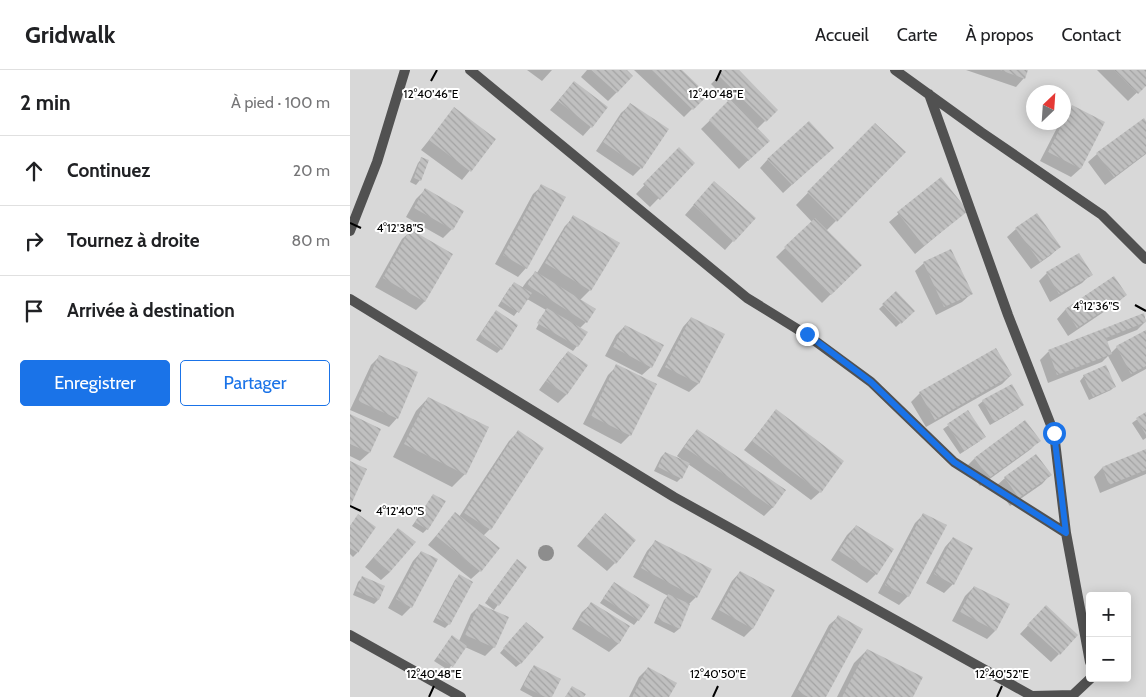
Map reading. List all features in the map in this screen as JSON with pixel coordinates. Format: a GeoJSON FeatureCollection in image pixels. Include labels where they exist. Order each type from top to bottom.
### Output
{"type":"FeatureCollection","features":[{"type":"Feature","properties":{"kind":"street"},"geometry":{"type":"LineString","coordinates":[[350,231],[377,162],[405,70]]}},
{"type":"Feature","properties":{"kind":"street"},"geometry":{"type":"LineString","coordinates":[[470,70],[746,298],[807,334],[871,382],[954,462],[1066,533]]}},
{"type":"Feature","properties":{"kind":"street"},"geometry":{"type":"LineString","coordinates":[[896,70],[1102,216],[1146,258]]}},
{"type":"Feature","properties":{"kind":"street"},"geometry":{"type":"LineString","coordinates":[[929,94],[1008,315],[1054,433],[1066,533],[1086,640]]}},
{"type":"Feature","properties":{"kind":"street"},"geometry":{"type":"LineString","coordinates":[[350,299],[674,497],[1032,696],[1073,695],[1088,682]]}},
{"type":"Feature","properties":{"kind":"street"},"geometry":{"type":"LineString","coordinates":[[350,635],[461,697]]}},
{"type":"Feature","properties":{"kind":"shaded area"},"geometry":{"type":"Polygon","coordinates":[[[350,70],[1146,70],[1146,697],[350,697],[350,70]]]}},
{"type":"Feature","properties":{"kind":"building"},"geometry":{"type":"Polygon","coordinates":[[[591,70],[627,70],[633,76],[617,93],[591,70]]]}},
{"type":"Feature","properties":{"kind":"building"},"geometry":{"type":"Polygon","coordinates":[[[652,70],[682,70],[708,95],[693,110],[652,70]]]}},
{"type":"Feature","properties":{"kind":"building"},"geometry":{"type":"Polygon","coordinates":[[[723,70],[739,70],[778,110],[766,122],[718,75],[723,70]]]}},
{"type":"Feature","properties":{"kind":"building"},"geometry":{"type":"Polygon","coordinates":[[[1000,70],[1028,70],[1025,79],[1000,70]]]}},
{"type":"Feature","properties":{"kind":"building"},"geometry":{"type":"Polygon","coordinates":[[[1114,70],[1146,70],[1146,86],[1138,94],[1114,70]]]}},
{"type":"Feature","properties":{"kind":"building"},"geometry":{"type":"Polygon","coordinates":[[[574,81],[608,107],[592,128],[558,101],[574,81]]]}},
{"type":"Feature","properties":{"kind":"building"},"geometry":{"type":"Polygon","coordinates":[[[730,99],[770,141],[748,161],[709,120],[730,99]]]}},
{"type":"Feature","properties":{"kind":"building"},"geometry":{"type":"Polygon","coordinates":[[[630,103],[669,129],[642,169],[603,142],[630,103]]]}},
{"type":"Feature","properties":{"kind":"building"},"geometry":{"type":"Polygon","coordinates":[[[1072,105],[1105,122],[1081,169],[1048,152],[1059,130],[1071,130],[1072,105]]]}},
{"type":"Feature","properties":{"kind":"building"},"geometry":{"type":"Polygon","coordinates":[[[454,107],[496,139],[471,172],[429,140],[454,107]]]}},
{"type":"Feature","properties":{"kind":"building"},"geometry":{"type":"Polygon","coordinates":[[[1144,118],[1146,121],[1146,153],[1114,177],[1096,153],[1144,118]]]}},
{"type":"Feature","properties":{"kind":"building"},"geometry":{"type":"Polygon","coordinates":[[[809,121],[834,148],[792,185],[767,159],[809,121]]]}},
{"type":"Feature","properties":{"kind":"building"},"geometry":{"type":"Polygon","coordinates":[[[875,123],[906,152],[837,222],[807,192],[875,123]]]}},
{"type":"Feature","properties":{"kind":"building"},"geometry":{"type":"Polygon","coordinates":[[[679,147],[695,163],[660,200],[643,184],[679,147]]]}},
{"type":"Feature","properties":{"kind":"building"},"geometry":{"type":"Polygon","coordinates":[[[421,157],[429,160],[421,181],[414,178],[421,157]]]}},
{"type":"Feature","properties":{"kind":"building"},"geometry":{"type":"Polygon","coordinates":[[[941,177],[968,211],[924,246],[897,212],[941,177]]]}},
{"type":"Feature","properties":{"kind":"building"},"geometry":{"type":"Polygon","coordinates":[[[714,181],[756,218],[734,242],[693,205],[714,181]]]}},
{"type":"Feature","properties":{"kind":"building"},"geometry":{"type":"Polygon","coordinates":[[[541,184],[566,197],[527,269],[503,255],[541,184]]]}},
{"type":"Feature","properties":{"kind":"building"},"geometry":{"type":"Polygon","coordinates":[[[425,188],[464,211],[453,230],[414,208],[425,188]]]}},
{"type":"Feature","properties":{"kind":"building"},"geometry":{"type":"Polygon","coordinates":[[[1037,213],[1061,247],[1040,262],[1015,228],[1037,213]]]}},
{"type":"Feature","properties":{"kind":"building"},"geometry":{"type":"Polygon","coordinates":[[[573,215],[620,243],[591,291],[545,263],[573,215]]]}},
{"type":"Feature","properties":{"kind":"building"},"geometry":{"type":"Polygon","coordinates":[[[815,218],[862,265],[831,295],[784,247],[815,218]]]}},
{"type":"Feature","properties":{"kind":"building"},"geometry":{"type":"Polygon","coordinates":[[[410,229],[453,254],[425,302],[383,278],[410,229]]]}},
{"type":"Feature","properties":{"kind":"building"},"geometry":{"type":"Polygon","coordinates":[[[951,249],[973,294],[944,307],[923,262],[951,249]]]}},
{"type":"Feature","properties":{"kind":"building"},"geometry":{"type":"Polygon","coordinates":[[[1079,253],[1093,275],[1059,294],[1046,272],[1079,253]]]}},
{"type":"Feature","properties":{"kind":"building"},"geometry":{"type":"Polygon","coordinates":[[[535,271],[596,309],[587,323],[527,285],[535,271]]]}},
{"type":"Feature","properties":{"kind":"building"},"geometry":{"type":"Polygon","coordinates":[[[1114,276],[1127,295],[1077,328],[1065,309],[1114,276]]]}},
{"type":"Feature","properties":{"kind":"building"},"geometry":{"type":"Polygon","coordinates":[[[514,282],[532,293],[519,313],[501,301],[514,282]]]}},
{"type":"Feature","properties":{"kind":"building"},"geometry":{"type":"Polygon","coordinates":[[[896,291],[915,311],[901,324],[882,304],[896,291]]]}},
{"type":"Feature","properties":{"kind":"building"},"geometry":{"type":"Polygon","coordinates":[[[547,308],[588,332],[578,347],[537,323],[547,308]]]}},
{"type":"Feature","properties":{"kind":"building"},"geometry":{"type":"Polygon","coordinates":[[[496,310],[518,325],[502,350],[480,335],[496,310]]]}},
{"type":"Feature","properties":{"kind":"building"},"geometry":{"type":"Polygon","coordinates":[[[1144,313],[1146,322],[1106,338],[1112,354],[1057,375],[1048,350],[1144,313]]]}},
{"type":"Feature","properties":{"kind":"building"},"geometry":{"type":"Polygon","coordinates":[[[691,317],[725,334],[699,384],[665,367],[691,317]]]}},
{"type":"Feature","properties":{"kind":"building"},"geometry":{"type":"Polygon","coordinates":[[[625,325],[664,345],[652,368],[613,347],[625,325]]]}},
{"type":"Feature","properties":{"kind":"building"},"geometry":{"type":"Polygon","coordinates":[[[1146,330],[1146,366],[1131,374],[1116,346],[1146,330]]]}},
{"type":"Feature","properties":{"kind":"building"},"geometry":{"type":"Polygon","coordinates":[[[996,348],[1012,375],[935,420],[919,392],[996,348]]]}},
{"type":"Feature","properties":{"kind":"building"},"geometry":{"type":"Polygon","coordinates":[[[568,351],[588,365],[567,395],[546,381],[568,351]]]}},
{"type":"Feature","properties":{"kind":"building"},"geometry":{"type":"Polygon","coordinates":[[[379,355],[418,372],[398,419],[358,401],[379,355]]]}},
{"type":"Feature","properties":{"kind":"building"},"geometry":{"type":"Polygon","coordinates":[[[616,364],[657,384],[631,436],[591,416],[616,364]]]}},
{"type":"Feature","properties":{"kind":"building"},"geometry":{"type":"Polygon","coordinates":[[[1106,365],[1116,387],[1093,397],[1083,375],[1106,365]]]}},
{"type":"Feature","properties":{"kind":"building"},"geometry":{"type":"Polygon","coordinates":[[[1012,384],[1024,405],[994,422],[982,400],[1012,384]]]}},
{"type":"Feature","properties":{"kind":"building"},"geometry":{"type":"Polygon","coordinates":[[[428,397],[489,427],[466,475],[404,444],[428,397]]]}},
{"type":"Feature","properties":{"kind":"building"},"geometry":{"type":"Polygon","coordinates":[[[776,409],[844,461],[821,493],[752,441],[776,409]]]}},
{"type":"Feature","properties":{"kind":"building"},"geometry":{"type":"Polygon","coordinates":[[[968,410],[986,437],[964,451],[947,424],[968,410]]]}},
{"type":"Feature","properties":{"kind":"building"},"geometry":{"type":"Polygon","coordinates":[[[1146,412],[1146,435],[1136,418],[1146,412]]]}},
{"type":"Feature","properties":{"kind":"building"},"geometry":{"type":"Polygon","coordinates":[[[350,414],[381,429],[370,453],[350,444],[350,414]]]}},
{"type":"Feature","properties":{"kind":"building"},"geometry":{"type":"Polygon","coordinates":[[[1025,420],[1041,441],[989,478],[974,458],[1025,420]]]}},
{"type":"Feature","properties":{"kind":"building"},"geometry":{"type":"Polygon","coordinates":[[[697,429],[786,490],[773,508],[684,447],[697,429]]]}},
{"type":"Feature","properties":{"kind":"building"},"geometry":{"type":"Polygon","coordinates":[[[518,430],[544,448],[491,530],[464,513],[518,430]]]}},
{"type":"Feature","properties":{"kind":"building"},"geometry":{"type":"Polygon","coordinates":[[[1146,449],[1146,470],[1109,485],[1102,467],[1146,449]]]}},
{"type":"Feature","properties":{"kind":"building"},"geometry":{"type":"Polygon","coordinates":[[[665,452],[690,463],[682,479],[658,467],[665,452]]]}},
{"type":"Feature","properties":{"kind":"building"},"geometry":{"type":"Polygon","coordinates":[[[1036,454],[1052,475],[1019,498],[1004,477],[1036,454]]]}},
{"type":"Feature","properties":{"kind":"building"},"geometry":{"type":"Polygon","coordinates":[[[350,461],[367,469],[350,507],[350,461]]]}},
{"type":"Feature","properties":{"kind":"building"},"geometry":{"type":"Polygon","coordinates":[[[433,494],[446,501],[428,530],[415,522],[433,494]]]}},
{"type":"Feature","properties":{"kind":"building"},"geometry":{"type":"Polygon","coordinates":[[[455,512],[500,548],[481,572],[436,536],[455,512]]]}},
{"type":"Feature","properties":{"kind":"building"},"geometry":{"type":"Polygon","coordinates":[[[605,513],[636,540],[616,564],[585,537],[605,513]]]}},
{"type":"Feature","properties":{"kind":"building"},"geometry":{"type":"Polygon","coordinates":[[[923,513],[947,525],[909,597],[885,585],[923,513]]]}},
{"type":"Feature","properties":{"kind":"building"},"geometry":{"type":"Polygon","coordinates":[[[358,514],[376,527],[358,553],[350,548],[350,526],[358,514]]]}},
{"type":"Feature","properties":{"kind":"building"},"geometry":{"type":"Polygon","coordinates":[[[856,525],[894,549],[877,575],[839,551],[856,525]]]}},
{"type":"Feature","properties":{"kind":"building"},"geometry":{"type":"Polygon","coordinates":[[[398,528],[416,542],[390,572],[373,558],[398,528]]]}},
{"type":"Feature","properties":{"kind":"building"},"geometry":{"type":"Polygon","coordinates":[[[953,537],[973,548],[954,585],[934,574],[953,537]]]}},
{"type":"Feature","properties":{"kind":"building"},"geometry":{"type":"Polygon","coordinates":[[[655,540],[712,569],[697,598],[641,568],[655,540]]]}},
{"type":"Feature","properties":{"kind":"building"},"geometry":{"type":"Polygon","coordinates":[[[421,551],[438,559],[412,608],[396,599],[421,551]]]}},
{"type":"Feature","properties":{"kind":"building"},"geometry":{"type":"Polygon","coordinates":[[[517,559],[527,567],[499,606],[488,598],[517,559]]]}},
{"type":"Feature","properties":{"kind":"building"},"geometry":{"type":"Polygon","coordinates":[[[740,571],[775,590],[753,629],[719,610],[740,571]]]}},
{"type":"Feature","properties":{"kind":"building"},"geometry":{"type":"Polygon","coordinates":[[[459,574],[473,582],[450,625],[436,618],[459,574]]]}},
{"type":"Feature","properties":{"kind":"building"},"geometry":{"type":"Polygon","coordinates":[[[362,576],[385,586],[379,600],[356,591],[362,576]]]}},
{"type":"Feature","properties":{"kind":"building"},"geometry":{"type":"Polygon","coordinates":[[[614,582],[650,605],[639,621],[603,598],[614,582]]]}},
{"type":"Feature","properties":{"kind":"building"},"geometry":{"type":"Polygon","coordinates":[[[974,586],[1010,604],[996,631],[960,612],[974,586]]]}},
{"type":"Feature","properties":{"kind":"building"},"geometry":{"type":"Polygon","coordinates":[[[668,594],[690,604],[680,629],[657,619],[668,594]]]}},
{"type":"Feature","properties":{"kind":"building"},"geometry":{"type":"Polygon","coordinates":[[[591,602],[630,626],[619,644],[579,620],[591,602]]]}},
{"type":"Feature","properties":{"kind":"building"},"geometry":{"type":"Polygon","coordinates":[[[479,604],[509,617],[495,648],[465,635],[479,604]]]}},
{"type":"Feature","properties":{"kind":"building"},"geometry":{"type":"Polygon","coordinates":[[[1046,605],[1078,635],[1060,655],[1027,625],[1046,605]]]}},
{"type":"Feature","properties":{"kind":"building"},"geometry":{"type":"Polygon","coordinates":[[[838,615],[863,629],[826,697],[808,697],[797,691],[838,615]]]}},
{"type":"Feature","properties":{"kind":"building"},"geometry":{"type":"Polygon","coordinates":[[[526,622],[544,637],[521,664],[503,648],[526,622]]]}},
{"type":"Feature","properties":{"kind":"building"},"geometry":{"type":"Polygon","coordinates":[[[452,635],[467,646],[453,667],[437,657],[452,635]]]}},
{"type":"Feature","properties":{"kind":"building"},"geometry":{"type":"Polygon","coordinates":[[[867,649],[923,677],[913,697],[842,697],[867,649]]]}},
{"type":"Feature","properties":{"kind":"building"},"geometry":{"type":"Polygon","coordinates":[[[534,665],[561,679],[552,697],[545,697],[523,686],[534,665]]]}},
{"type":"Feature","properties":{"kind":"building"},"geometry":{"type":"Polygon","coordinates":[[[648,667],[677,683],[669,697],[632,697],[648,667]]]}},
{"type":"Feature","properties":{"kind":"building"},"geometry":{"type":"Polygon","coordinates":[[[572,686],[586,694],[584,697],[565,697],[572,686]]]}},
{"type":"Feature","properties":{"kind":"route"},"geometry":{"type":"LineString","coordinates":[[807,334],[871,382],[954,462],[1066,533],[1054,433]]}}]}
